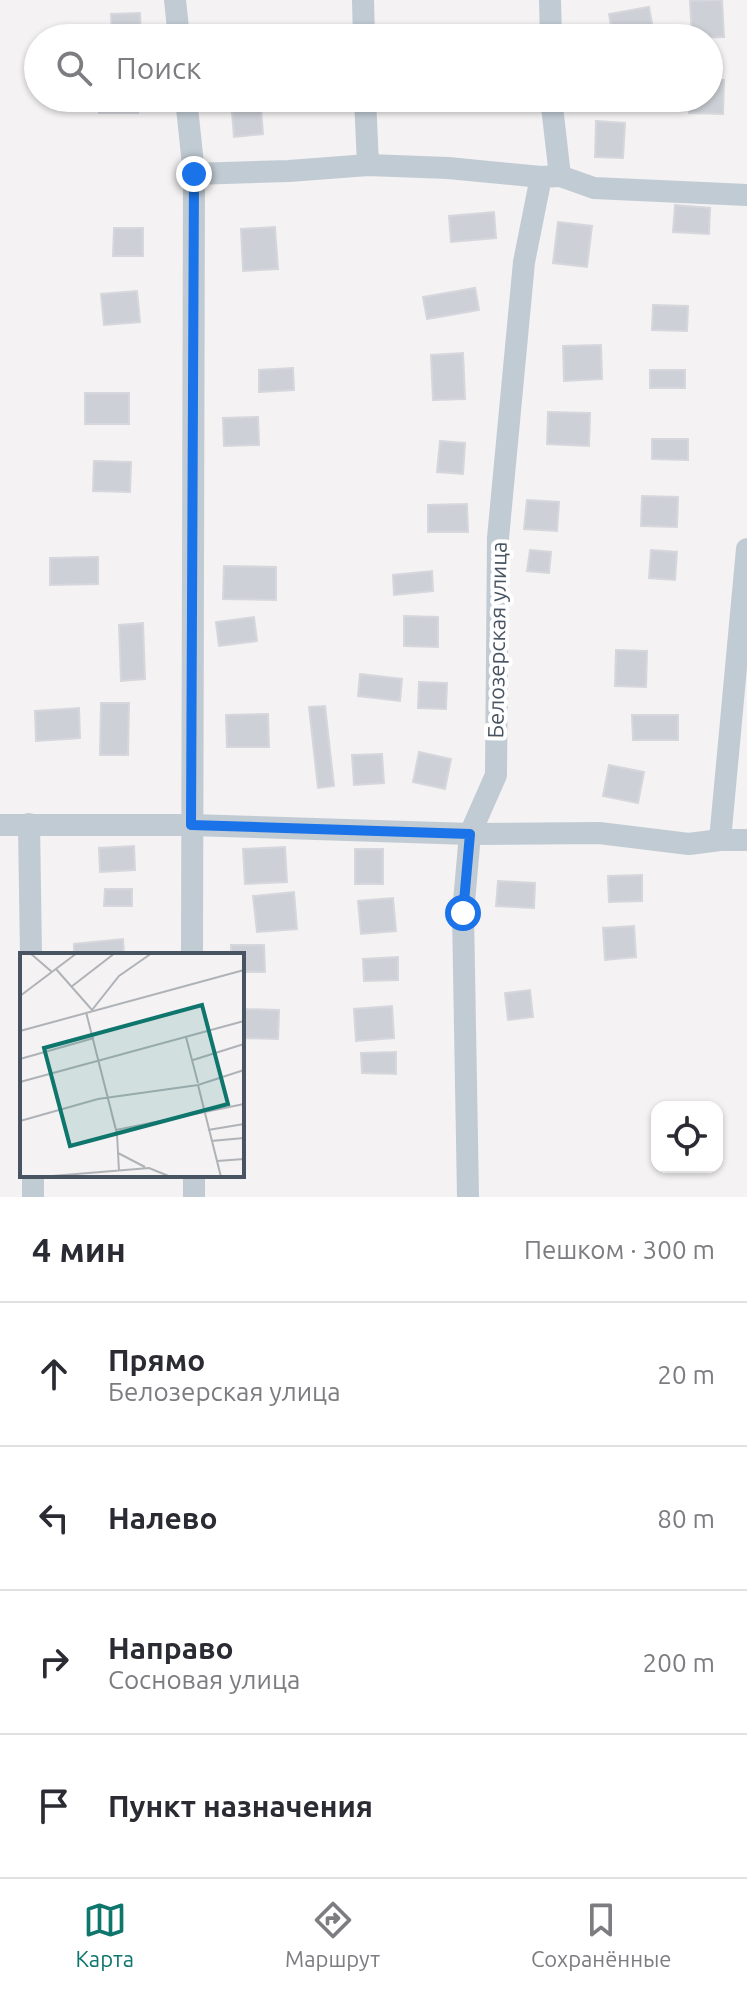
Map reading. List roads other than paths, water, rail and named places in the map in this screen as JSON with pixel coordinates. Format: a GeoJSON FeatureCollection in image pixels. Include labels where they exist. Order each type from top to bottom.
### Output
{"type":"FeatureCollection","features":[{"type":"Feature","properties":{"kind":"street"},"geometry":{"type":"LineString","coordinates":[[175,0],[178,24]]}},
{"type":"Feature","properties":{"kind":"street"},"geometry":{"type":"LineString","coordinates":[[363,0],[364,24]]}},
{"type":"Feature","properties":{"kind":"street"},"geometry":{"type":"LineString","coordinates":[[550,0],[551,24]]}},
{"type":"Feature","properties":{"kind":"street"},"geometry":{"type":"LineString","coordinates":[[187,112],[194,174],[192,953]]}},
{"type":"Feature","properties":{"kind":"street"},"geometry":{"type":"LineString","coordinates":[[366,112],[368,165]]}},
{"type":"Feature","properties":{"kind":"street","name":"Белозерская улица"},"geometry":{"type":"LineString","coordinates":[[468,1197],[463,913],[470,834],[496,775],[498,538],[524,262],[550,176],[551,112]]}},
{"type":"Feature","properties":{"kind":"street"},"geometry":{"type":"LineString","coordinates":[[194,174],[368,165],[448,168],[550,176],[594,188],[747,195]]}},
{"type":"Feature","properties":{"kind":"street"},"geometry":{"type":"LineString","coordinates":[[720,840],[747,549]]}},
{"type":"Feature","properties":{"kind":"street"},"geometry":{"type":"LineString","coordinates":[[29,824],[31,953]]}},
{"type":"Feature","properties":{"kind":"street"},"geometry":{"type":"LineString","coordinates":[[0,825],[191,825],[470,834],[599,833],[689,844],[747,840]]}}]}
